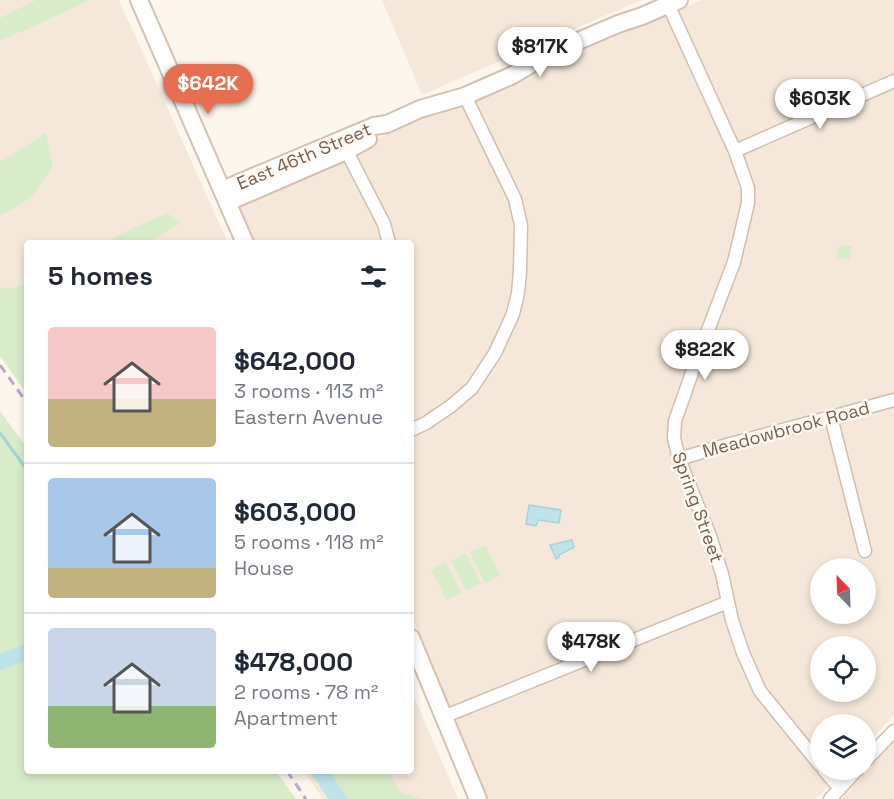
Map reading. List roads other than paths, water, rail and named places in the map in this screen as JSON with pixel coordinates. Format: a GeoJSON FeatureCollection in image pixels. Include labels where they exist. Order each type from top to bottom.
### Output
{"type":"FeatureCollection","features":[{"type":"Feature","properties":{"kind":"street"},"geometry":{"type":"LineString","coordinates":[[139,0],[244,240]]}},
{"type":"Feature","properties":{"kind":"street","name":"East 46th Street"},"geometry":{"type":"LineString","coordinates":[[225,196],[344,146],[374,126],[387,124],[420,109],[465,96],[513,75],[546,55],[671,2]]}},
{"type":"Feature","properties":{"kind":"street","name":"Spring Street"},"geometry":{"type":"LineString","coordinates":[[671,2],[735,151],[748,188],[748,203],[734,262],[675,421],[674,438],[679,459],[710,536],[743,653],[760,691],[810,753]]}},
{"type":"Feature","properties":{"kind":"street"},"geometry":{"type":"LineString","coordinates":[[735,151],[894,81]]}},
{"type":"Feature","properties":{"kind":"street"},"geometry":{"type":"LineString","coordinates":[[414,428],[451,406],[472,388],[495,353],[513,314],[518,293],[521,225],[514,199],[465,96]]}},
{"type":"Feature","properties":{"kind":"street"},"geometry":{"type":"LineString","coordinates":[[344,146],[384,224],[388,240]]}},
{"type":"Feature","properties":{"kind":"street","name":"Meadowbrook Road"},"geometry":{"type":"LineString","coordinates":[[679,459],[894,400]]}},
{"type":"Feature","properties":{"kind":"street"},"geometry":{"type":"LineString","coordinates":[[831,417],[865,551]]}},
{"type":"Feature","properties":{"kind":"street"},"geometry":{"type":"LineString","coordinates":[[443,717],[728,602]]}},
{"type":"Feature","properties":{"kind":"street"},"geometry":{"type":"LineString","coordinates":[[414,645],[478,799]]}},
{"type":"Feature","properties":{"kind":"street"},"geometry":{"type":"LineString","coordinates":[[876,750],[894,731]]}},
{"type":"Feature","properties":{"kind":"street"},"geometry":{"type":"LineString","coordinates":[[832,780],[840,789]]}},
{"type":"Feature","properties":{"kind":"street"},"geometry":{"type":"LineString","coordinates":[[830,799],[848,780]]}},
{"type":"Feature","properties":{"kind":"water"},"geometry":{"type":"Polygon","coordinates":[[[529,505],[561,510],[559,523],[538,520],[536,526],[526,524],[529,505]]]}},
{"type":"Feature","properties":{"kind":"water"},"geometry":{"type":"Polygon","coordinates":[[[572,540],[574,547],[556,559],[550,545],[572,540]]]}},
{"type":"Feature","properties":{"kind":"waterway"},"geometry":{"type":"LineString","coordinates":[[0,433],[24,466]]}},
{"type":"Feature","properties":{"kind":"waterway"},"geometry":{"type":"LineString","coordinates":[[0,662],[24,653]]}},
{"type":"Feature","properties":{"kind":"waterway"},"geometry":{"type":"LineString","coordinates":[[322,774],[339,799]]}},
{"type":"Feature","properties":{"kind":"railway"},"geometry":{"type":"LineString","coordinates":[[0,365],[24,399]]}},
{"type":"Feature","properties":{"kind":"railway"},"geometry":{"type":"LineString","coordinates":[[289,774],[306,799]]}}]}
